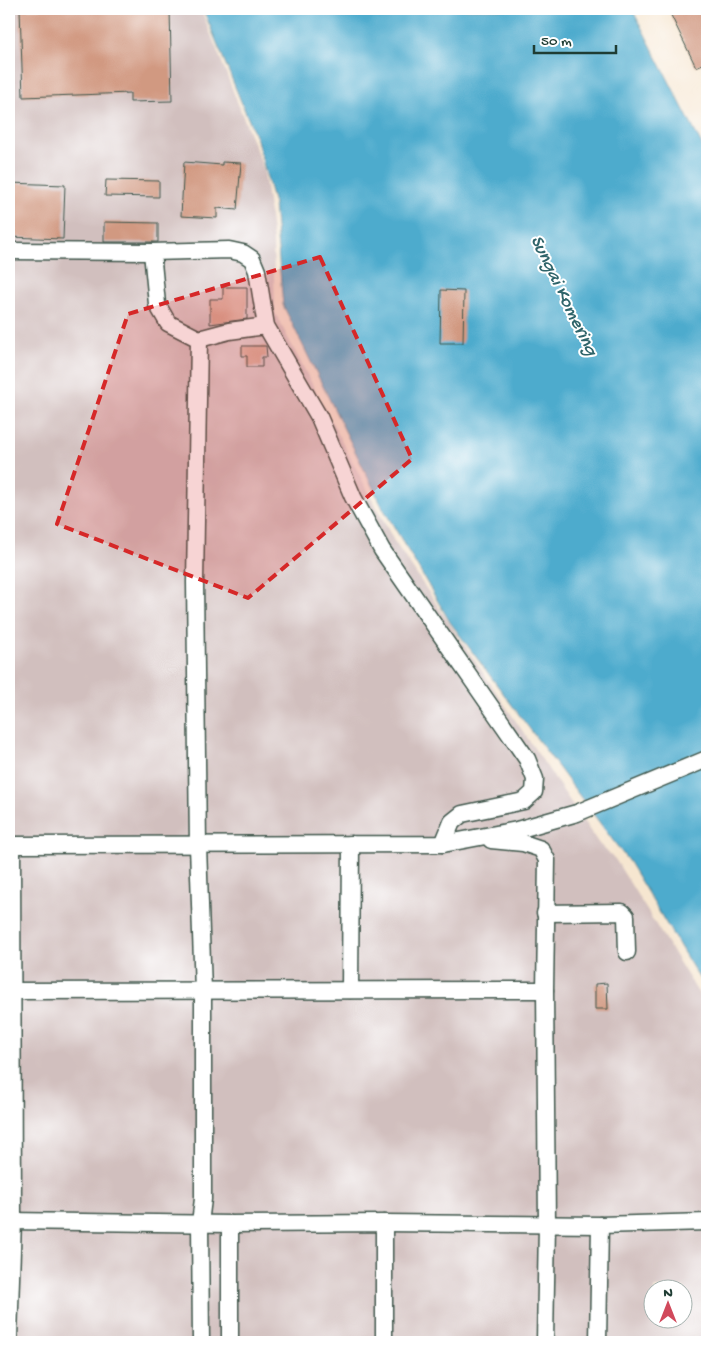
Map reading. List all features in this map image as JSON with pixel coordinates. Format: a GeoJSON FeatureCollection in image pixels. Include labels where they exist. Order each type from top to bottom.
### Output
{"type":"FeatureCollection","features":[{"type":"Feature","properties":{"kind":"lane"},"geometry":{"type":"LineString","coordinates":[[9,251],[152,252],[229,250],[243,252],[252,259],[257,271],[266,326],[319,417],[353,497],[382,550],[527,759],[535,779],[534,792],[524,801],[462,814],[452,822],[443,844]]}},
{"type":"Feature","properties":{"kind":"lane"},"geometry":{"type":"LineString","coordinates":[[152,252],[157,304],[168,323],[199,339],[229,331],[266,326]]}},
{"type":"Feature","properties":{"kind":"lane"},"geometry":{"type":"LineString","coordinates":[[199,339],[195,582],[198,846],[203,991],[204,1199],[200,1223],[201,1342]]}},
{"type":"Feature","properties":{"kind":"lane"},"geometry":{"type":"LineString","coordinates":[[9,1337],[11,1221],[10,845],[443,844],[517,830],[577,813],[707,759]]}},
{"type":"Feature","properties":{"kind":"lane"},"geometry":{"type":"LineString","coordinates":[[472,839],[523,843],[541,849],[546,860],[547,1224],[544,1342]]}},
{"type":"Feature","properties":{"kind":"lane"},"geometry":{"type":"LineString","coordinates":[[350,990],[351,844]]}},
{"type":"Feature","properties":{"kind":"lane"},"geometry":{"type":"LineString","coordinates":[[545,913],[622,912],[626,916],[626,952]]}},
{"type":"Feature","properties":{"kind":"lane"},"geometry":{"type":"LineString","coordinates":[[11,991],[545,990]]}},
{"type":"Feature","properties":{"kind":"lane"},"geometry":{"type":"LineString","coordinates":[[11,1221],[230,1224],[600,1225],[707,1222]]}},
{"type":"Feature","properties":{"kind":"lane"},"geometry":{"type":"LineString","coordinates":[[384,1223],[384,1342]]}},
{"type":"Feature","properties":{"kind":"lane"},"geometry":{"type":"LineString","coordinates":[[230,1224],[230,1342]]}},
{"type":"Feature","properties":{"kind":"lane"},"geometry":{"type":"LineString","coordinates":[[598,1342],[600,1225]]}},
{"type":"Feature","properties":{"kind":"highlighted area"},"geometry":{"type":"Polygon","coordinates":[[[320,257],[412,459],[248,598],[57,524],[128,314],[320,257]]]}},
{"type":"Feature","properties":{"kind":"shaded area"},"geometry":{"type":"Polygon","coordinates":[[[9,9],[201,9],[264,170],[273,241],[275,313],[394,541],[599,844],[615,859],[707,1007],[707,1342],[9,1342],[9,9]]]}},
{"type":"Feature","properties":{"kind":"water","name":"Sungai Komering"},"geometry":{"type":"Polygon","coordinates":[[[203,9],[632,9],[707,155],[707,991],[629,862],[450,622],[383,508],[283,305],[274,204],[257,140],[203,9]]]}},
{"type":"Feature","properties":{"kind":"building"},"geometry":{"type":"Polygon","coordinates":[[[20,9],[170,9],[172,101],[130,102],[130,93],[23,97],[20,9]]]}},
{"type":"Feature","properties":{"kind":"building"},"geometry":{"type":"Polygon","coordinates":[[[668,9],[702,9],[707,20],[707,62],[696,67],[668,9]]]}},
{"type":"Feature","properties":{"kind":"building"},"geometry":{"type":"Polygon","coordinates":[[[184,162],[222,165],[222,162],[241,163],[237,210],[217,208],[217,218],[181,216],[184,162]]]}},
{"type":"Feature","properties":{"kind":"building"},"geometry":{"type":"Polygon","coordinates":[[[106,180],[159,181],[159,197],[105,196],[106,180]]]}},
{"type":"Feature","properties":{"kind":"building"},"geometry":{"type":"Polygon","coordinates":[[[9,183],[65,185],[63,239],[9,237],[9,183]]]}},
{"type":"Feature","properties":{"kind":"building"},"geometry":{"type":"Polygon","coordinates":[[[104,222],[158,223],[158,242],[104,242],[104,222]]]}},
{"type":"Feature","properties":{"kind":"building"},"geometry":{"type":"Polygon","coordinates":[[[223,287],[247,287],[247,319],[210,324],[210,299],[223,299],[223,287]]]}},
{"type":"Feature","properties":{"kind":"building"},"geometry":{"type":"Polygon","coordinates":[[[441,290],[464,291],[463,343],[440,343],[441,290]]]}},
{"type":"Feature","properties":{"kind":"building"},"geometry":{"type":"Polygon","coordinates":[[[242,346],[266,346],[267,357],[262,357],[262,367],[247,367],[247,356],[242,356],[242,346]]]}},
{"type":"Feature","properties":{"kind":"building"},"geometry":{"type":"Polygon","coordinates":[[[607,983],[608,1009],[595,1009],[595,984],[607,983]]]}}]}
